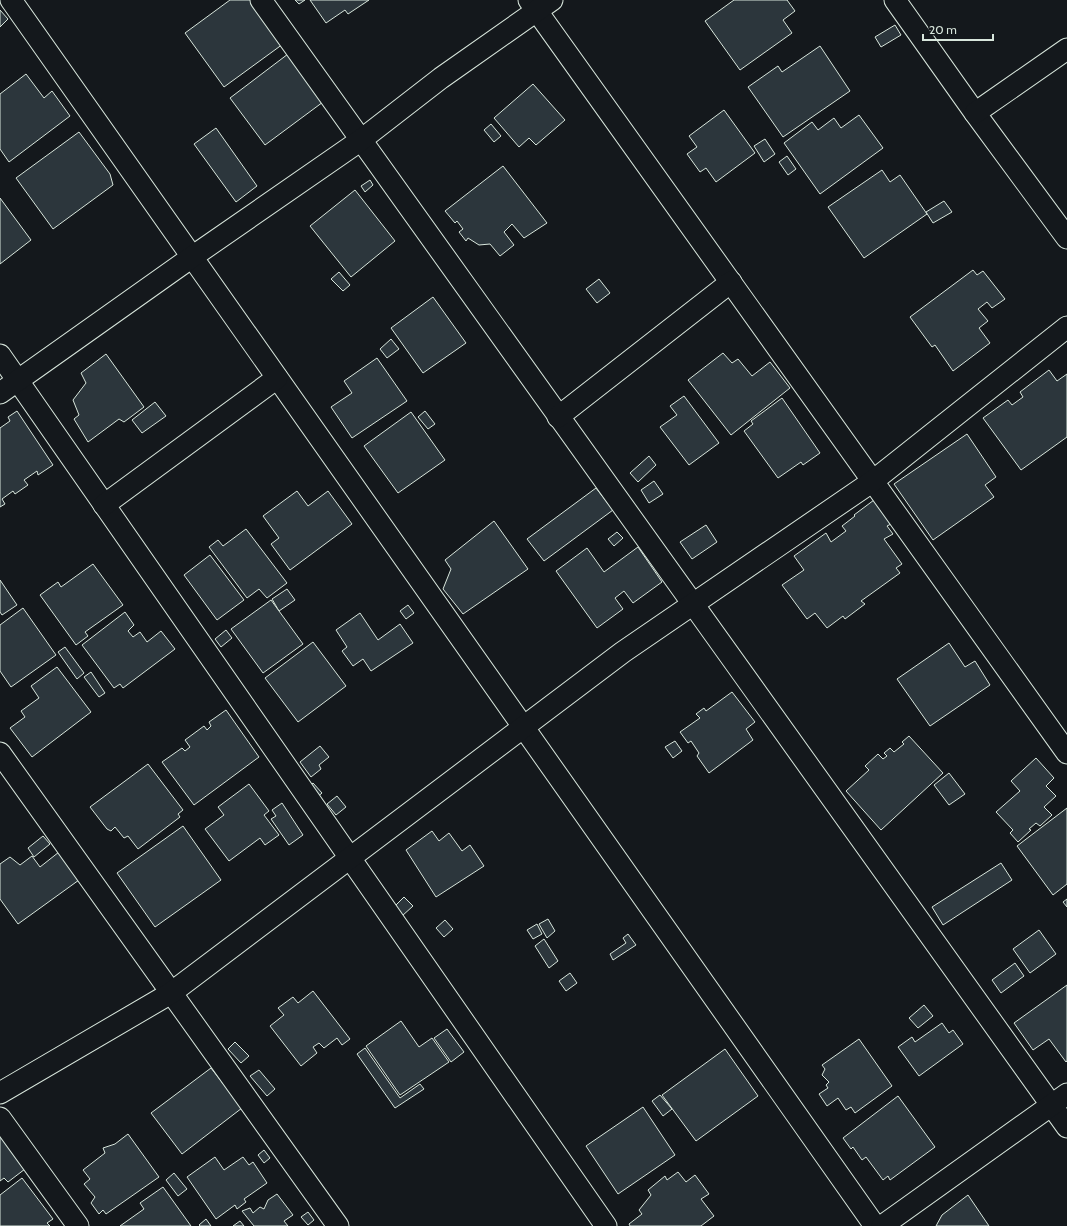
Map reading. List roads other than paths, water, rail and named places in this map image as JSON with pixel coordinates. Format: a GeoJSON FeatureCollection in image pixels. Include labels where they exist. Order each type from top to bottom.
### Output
{"type":"FeatureCollection","features":[{"type":"Feature","properties":{"kind":"street"},"geometry":{"type":"LineString","coordinates":[[11,0],[875,1226]]}},
{"type":"Feature","properties":{"kind":"street"},"geometry":{"type":"LineString","coordinates":[[261,0],[693,604],[1059,1100],[1067,1127]]}},
{"type":"Feature","properties":{"kind":"street"},"geometry":{"type":"LineString","coordinates":[[895,0],[975,113],[1067,238]]}},
{"type":"Feature","properties":{"kind":"street"},"geometry":{"type":"LineString","coordinates":[[0,393],[361,140],[539,4],[731,282],[1067,753]]}},
{"type":"Feature","properties":{"kind":"street"},"geometry":{"type":"LineString","coordinates":[[975,113],[1067,49]]}},
{"type":"Feature","properties":{"kind":"street"},"geometry":{"type":"LineString","coordinates":[[558,417],[731,282]]}},
{"type":"Feature","properties":{"kind":"street"},"geometry":{"type":"LineString","coordinates":[[0,1093],[171,993],[623,652],[873,481],[1067,328]]}},
{"type":"Feature","properties":{"kind":"street"},"geometry":{"type":"LineString","coordinates":[[0,355],[606,1226]]}},
{"type":"Feature","properties":{"kind":"street"},"geometry":{"type":"LineString","coordinates":[[104,505],[277,378]]}},
{"type":"Feature","properties":{"kind":"street"},"geometry":{"type":"LineString","coordinates":[[0,753],[338,1226]]}},
{"type":"Feature","properties":{"kind":"street"},"geometry":{"type":"LineString","coordinates":[[882,1226],[1059,1100]]}},
{"type":"Feature","properties":{"kind":"street"},"geometry":{"type":"LineString","coordinates":[[0,1118],[78,1226]]}}]}
